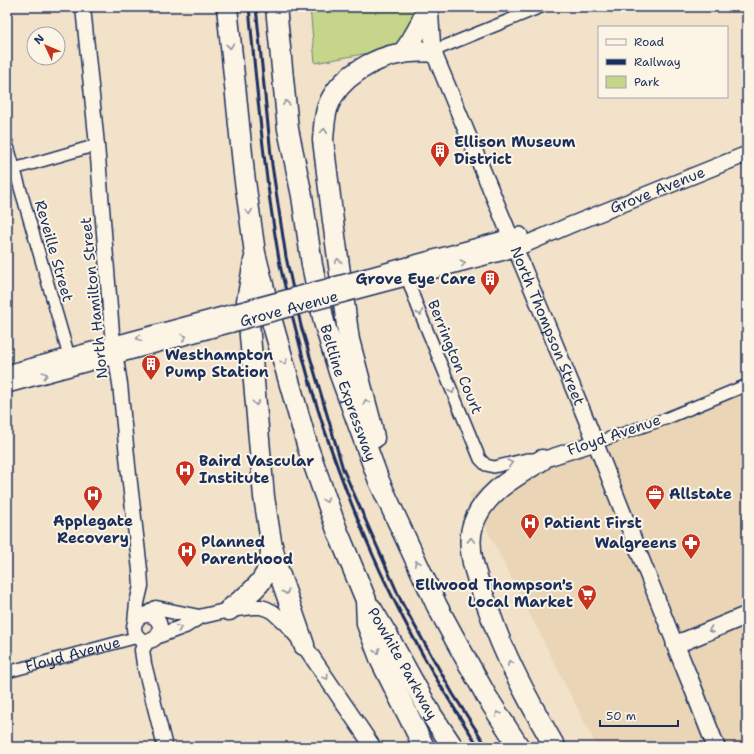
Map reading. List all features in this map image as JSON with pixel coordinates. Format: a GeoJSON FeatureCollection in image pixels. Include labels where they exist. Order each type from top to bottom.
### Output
{"type":"FeatureCollection","features":[{"type":"Feature","properties":{"kind":"highway"},"geometry":{"type":"LineString","coordinates":[[227,7],[244,174],[255,253],[273,325],[308,448],[337,530],[366,600],[367,624],[382,661],[424,747]]}},
{"type":"Feature","properties":{"kind":"highway","name":"Beltline Expressway"},"geometry":{"type":"LineString","coordinates":[[276,7],[288,129],[302,196],[312,265],[324,322],[339,372],[379,481],[437,606],[487,697],[520,747]]}},
{"type":"Feature","properties":{"kind":"highway"},"geometry":{"type":"LineString","coordinates":[[403,53],[413,40],[428,7]]}},
{"type":"Feature","properties":{"kind":"highway"},"geometry":{"type":"LineString","coordinates":[[379,481],[372,427],[349,340],[323,140],[324,126],[328,107],[334,94],[359,70],[374,61],[403,53],[433,51]]}},
{"type":"Feature","properties":{"kind":"highway"},"geometry":{"type":"LineString","coordinates":[[255,253],[247,301],[264,497],[277,567],[304,645]]}},
{"type":"Feature","properties":{"kind":"highway"},"geometry":{"type":"LineString","coordinates":[[542,460],[509,480],[487,500],[478,513],[470,540],[472,557],[479,584],[502,646],[533,709],[555,747]]}},
{"type":"Feature","properties":{"kind":"highway"},"geometry":{"type":"LineString","coordinates":[[229,610],[256,588],[262,580],[270,563],[271,541]]}},
{"type":"Feature","properties":{"kind":"highway","name":"Powhite Parkway"},"geometry":{"type":"LineString","coordinates":[[366,600],[431,714],[453,747]]}},
{"type":"Feature","properties":{"kind":"main road","name":"North Thompson Street"},"geometry":{"type":"LineString","coordinates":[[428,7],[433,51],[513,242],[675,644]]}},
{"type":"Feature","properties":{"kind":"main road","name":"Grove Avenue"},"geometry":{"type":"LineString","coordinates":[[7,385],[71,362],[370,281],[405,272],[501,253],[513,242],[568,226],[747,154]]}},
{"type":"Feature","properties":{"kind":"main road","name":"Grove Avenue"},"geometry":{"type":"LineString","coordinates":[[7,373],[71,362]]}},
{"type":"Feature","properties":{"kind":"main road","name":"Floyd Avenue"},"geometry":{"type":"LineString","coordinates":[[542,460],[595,443]]}},
{"type":"Feature","properties":{"kind":"main road"},"geometry":{"type":"LineString","coordinates":[[716,747],[675,644],[747,615]]}},
{"type":"Feature","properties":{"kind":"main road"},"geometry":{"type":"LineString","coordinates":[[304,645],[373,747]]}},
{"type":"Feature","properties":{"kind":"street","name":"North Hamilton Street"},"geometry":{"type":"LineString","coordinates":[[83,7],[97,144],[114,350],[120,384],[140,570],[141,586],[137,603],[148,616]]}},
{"type":"Feature","properties":{"kind":"street"},"geometry":{"type":"LineString","coordinates":[[433,51],[541,7]]}},
{"type":"Feature","properties":{"kind":"street","name":"Reveille Street"},"geometry":{"type":"LineString","coordinates":[[7,143],[11,170],[71,362]]}},
{"type":"Feature","properties":{"kind":"street"},"geometry":{"type":"LineString","coordinates":[[11,170],[97,144]]}},
{"type":"Feature","properties":{"kind":"street","name":"Berrington Court"},"geometry":{"type":"LineString","coordinates":[[405,272],[418,308],[480,459]]}},
{"type":"Feature","properties":{"kind":"street","name":"Floyd Avenue"},"geometry":{"type":"LineString","coordinates":[[595,443],[664,418],[747,385]]}},
{"type":"Feature","properties":{"kind":"street","name":"Floyd Avenue"},"geometry":{"type":"LineString","coordinates":[[480,459],[486,465],[494,467],[527,459],[542,460]]}},
{"type":"Feature","properties":{"kind":"street"},"geometry":{"type":"LineString","coordinates":[[141,586],[148,616],[159,622],[160,629],[147,638],[142,650],[144,664],[165,747]]}},
{"type":"Feature","properties":{"kind":"street","name":"Floyd Avenue"},"geometry":{"type":"LineString","coordinates":[[7,672],[147,638],[185,626],[199,617],[229,610],[253,607],[267,609],[280,618],[304,645]]}},
{"type":"Feature","properties":{"kind":"street","name":"Floyd Avenue"},"geometry":{"type":"LineString","coordinates":[[148,616],[189,614],[199,617]]}},
{"type":"Feature","properties":{"kind":"street"},"geometry":{"type":"LineString","coordinates":[[147,638],[134,631],[148,616]]}},
{"type":"Feature","properties":{"kind":"shaded area"},"geometry":{"type":"Polygon","coordinates":[[[747,388],[747,747],[597,747],[469,494],[747,388]]]}},
{"type":"Feature","properties":{"kind":"green space"},"geometry":{"type":"Polygon","coordinates":[[[310,7],[417,7],[412,24],[401,41],[390,49],[315,63],[310,7]]]}},
{"type":"Feature","properties":{"kind":"railway"},"geometry":{"type":"LineString","coordinates":[[249,7],[258,104],[280,265],[319,413],[346,489],[366,539],[387,585],[424,657],[479,747]]}},
{"type":"Feature","properties":{"kind":"railway"},"geometry":{"type":"LineString","coordinates":[[256,7],[272,165],[286,257],[301,326],[343,469],[402,603],[453,694],[487,747]]}},
{"type":"Feature","properties":{"kind":"place","name":"Ellison Museum District"},"geometry":{"type":"Point","coordinates":[440,168]}},
{"type":"Feature","properties":{"kind":"place","name":"Grove Eye Care"},"geometry":{"type":"Point","coordinates":[490,296]}},
{"type":"Feature","properties":{"kind":"place","name":"Westhampton Pump Station"},"geometry":{"type":"Point","coordinates":[151,381]}},
{"type":"Feature","properties":{"kind":"place","name":"Baird Vascular Institute"},"geometry":{"type":"Point","coordinates":[185,487]}},
{"type":"Feature","properties":{"kind":"place","name":"Allstate"},"geometry":{"type":"Point","coordinates":[655,511]}},
{"type":"Feature","properties":{"kind":"place","name":"Applegate Recovery"},"geometry":{"type":"Point","coordinates":[93,512]}},
{"type":"Feature","properties":{"kind":"place","name":"Patient First"},"geometry":{"type":"Point","coordinates":[530,540]}},
{"type":"Feature","properties":{"kind":"place","name":"Walgreens"},"geometry":{"type":"Point","coordinates":[691,560]}},
{"type":"Feature","properties":{"kind":"place","name":"Planned Parenthood"},"geometry":{"type":"Point","coordinates":[187,568]}},
{"type":"Feature","properties":{"kind":"place","name":"Ellwood Thompson's Local Market"},"geometry":{"type":"Point","coordinates":[587,611]}}]}
